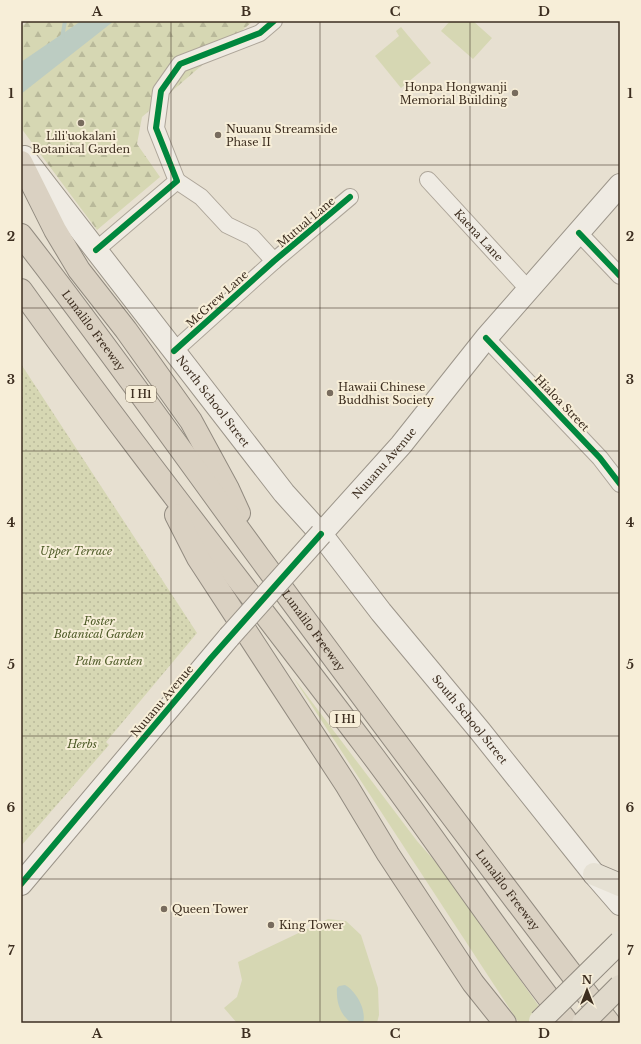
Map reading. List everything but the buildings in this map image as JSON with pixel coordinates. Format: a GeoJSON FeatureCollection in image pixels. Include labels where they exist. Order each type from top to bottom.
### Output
{"type":"FeatureCollection","features":[{"type":"Feature","properties":{"kind":"highway"},"geometry":{"type":"LineString","coordinates":[[21,162],[54,230],[79,270],[126,330],[191,421],[228,489],[258,556]]}},
{"type":"Feature","properties":{"kind":"highway","name":"Lunalilo Freeway"},"geometry":{"type":"LineString","coordinates":[[21,235],[137,388],[258,556],[459,826],[609,1023]]}},
{"type":"Feature","properties":{"kind":"highway","name":"I H1"},"geometry":{"type":"LineString","coordinates":[[21,290],[149,463],[369,750],[535,980],[568,1023]]}},
{"type":"Feature","properties":{"kind":"highway"},"geometry":{"type":"LineString","coordinates":[[149,463],[198,558],[347,786],[388,854],[473,983],[505,1023]]}},
{"type":"Feature","properties":{"kind":"highway"},"geometry":{"type":"LineString","coordinates":[[459,826],[564,944],[620,1012]]}},
{"type":"Feature","properties":{"kind":"highway"},"geometry":{"type":"LineString","coordinates":[[535,980],[545,1022]]}},
{"type":"Feature","properties":{"kind":"highway"},"geometry":{"type":"LineString","coordinates":[[473,983],[486,1023]]}},
{"type":"Feature","properties":{"kind":"highway"},"geometry":{"type":"LineString","coordinates":[[584,1023],[620,986]]}},
{"type":"Feature","properties":{"kind":"main road","name":"North School Street"},"geometry":{"type":"LineString","coordinates":[[21,153],[284,493],[321,534]]}},
{"type":"Feature","properties":{"kind":"main road","name":"Nuuanu Avenue"},"geometry":{"type":"LineString","coordinates":[[21,884],[211,658],[401,445],[486,338],[620,185]]}},
{"type":"Feature","properties":{"kind":"main road","name":"South School Street"},"geometry":{"type":"LineString","coordinates":[[321,534],[381,612],[485,737],[594,874],[620,904]]}},
{"type":"Feature","properties":{"kind":"main road"},"geometry":{"type":"LineString","coordinates":[[594,874],[620,885]]}},
{"type":"Feature","properties":{"kind":"main road"},"geometry":{"type":"LineString","coordinates":[[545,1022],[620,942]]}},
{"type":"Feature","properties":{"kind":"street"},"geometry":{"type":"LineString","coordinates":[[274,21],[260,33],[180,64],[161,91],[156,128],[178,181],[201,197],[226,225],[252,237],[274,261]]}},
{"type":"Feature","properties":{"kind":"street","name":"Kaena Lane"},"geometry":{"type":"LineString","coordinates":[[428,180],[529,290]]}},
{"type":"Feature","properties":{"kind":"street"},"geometry":{"type":"LineString","coordinates":[[96,250],[178,181]]}},
{"type":"Feature","properties":{"kind":"street","name":"Mutual Lane"},"geometry":{"type":"LineString","coordinates":[[274,261],[350,197]]}},
{"type":"Feature","properties":{"kind":"street"},"geometry":{"type":"LineString","coordinates":[[579,233],[620,276]]}},
{"type":"Feature","properties":{"kind":"street","name":"McGrew Lane"},"geometry":{"type":"LineString","coordinates":[[174,351],[274,261]]}},
{"type":"Feature","properties":{"kind":"street","name":"Hialoa Street"},"geometry":{"type":"LineString","coordinates":[[486,338],[600,458],[620,484]]}},
{"type":"Feature","properties":{"kind":"green space","name":"Lili'uokalani Botanical Garden"},"geometry":{"type":"Polygon","coordinates":[[[28,21],[253,21],[142,117],[137,144],[160,177],[97,230],[21,128],[21,27],[28,21]]]}},
{"type":"Feature","properties":{"kind":"green space"},"geometry":{"type":"Polygon","coordinates":[[[450,21],[473,21],[492,38],[473,59],[441,31],[450,21]]]}},
{"type":"Feature","properties":{"kind":"green space"},"geometry":{"type":"Polygon","coordinates":[[[401,27],[431,63],[401,88],[375,56],[399,36],[396,31],[401,27]]]}},
{"type":"Feature","properties":{"kind":"green space","name":"Foster Botanical Garden"},"geometry":{"type":"Polygon","coordinates":[[[21,364],[197,633],[106,742],[109,745],[21,846],[21,364]]]}},
{"type":"Feature","properties":{"kind":"green space"},"geometry":{"type":"Polygon","coordinates":[[[293,677],[417,841],[440,867],[543,1012],[529,1023],[519,1023],[293,677]]]}},
{"type":"Feature","properties":{"kind":"green space"},"geometry":{"type":"Polygon","coordinates":[[[328,919],[346,921],[361,935],[378,988],[379,1015],[377,1023],[237,1023],[224,1008],[237,997],[242,980],[238,962],[328,919]]]}},
{"type":"Feature","properties":{"kind":"shaded area"},"geometry":{"type":"Polygon","coordinates":[[[81,21],[114,21],[21,94],[21,62],[81,21]]]}},
{"type":"Feature","properties":{"kind":"shaded area"},"geometry":{"type":"Polygon","coordinates":[[[345,985],[357,996],[360,1001],[364,1018],[363,1023],[351,1023],[341,1012],[337,998],[337,988],[345,985]]]}},
{"type":"Feature","properties":{"kind":"waterway"},"geometry":{"type":"LineString","coordinates":[[62,38],[65,21]]}},
{"type":"Feature","properties":{"kind":"cycle path"},"geometry":{"type":"LineString","coordinates":[[96,250],[177,181],[156,128],[161,91],[180,64],[260,33],[274,21]]}},
{"type":"Feature","properties":{"kind":"cycle path"},"geometry":{"type":"LineString","coordinates":[[174,351],[274,261],[350,197]]}},
{"type":"Feature","properties":{"kind":"cycle path"},"geometry":{"type":"LineString","coordinates":[[579,233],[620,276]]}},
{"type":"Feature","properties":{"kind":"cycle path"},"geometry":{"type":"LineString","coordinates":[[486,338],[600,458],[620,484]]}},
{"type":"Feature","properties":{"kind":"cycle path"},"geometry":{"type":"LineString","coordinates":[[21,884],[211,658],[321,534]]}},
{"type":"Feature","properties":{"kind":"place","name":"Honpa Hongwanji Memorial Building"},"geometry":{"type":"Point","coordinates":[515,93]}},
{"type":"Feature","properties":{"kind":"place","name":"Lili'uokalani Botanical Garden"},"geometry":{"type":"Point","coordinates":[81,123]}},
{"type":"Feature","properties":{"kind":"place","name":"Nuuanu Streamside Phase II"},"geometry":{"type":"Point","coordinates":[218,135]}},
{"type":"Feature","properties":{"kind":"place","name":"Hawaii Chinese Buddhist Society"},"geometry":{"type":"Point","coordinates":[330,393]}},
{"type":"Feature","properties":{"kind":"place","name":"Queen Tower"},"geometry":{"type":"Point","coordinates":[164,909]}},
{"type":"Feature","properties":{"kind":"place","name":"King Tower"},"geometry":{"type":"Point","coordinates":[271,925]}},
{"type":"Feature","properties":{"kind":"park label","name":"Upper Terrace"},"geometry":{"type":"Point","coordinates":[76,551]}},
{"type":"Feature","properties":{"kind":"park label","name":"Palm Garden"},"geometry":{"type":"Point","coordinates":[109,661]}},
{"type":"Feature","properties":{"kind":"park label","name":"Herbs"},"geometry":{"type":"Point","coordinates":[82,744]}}]}
